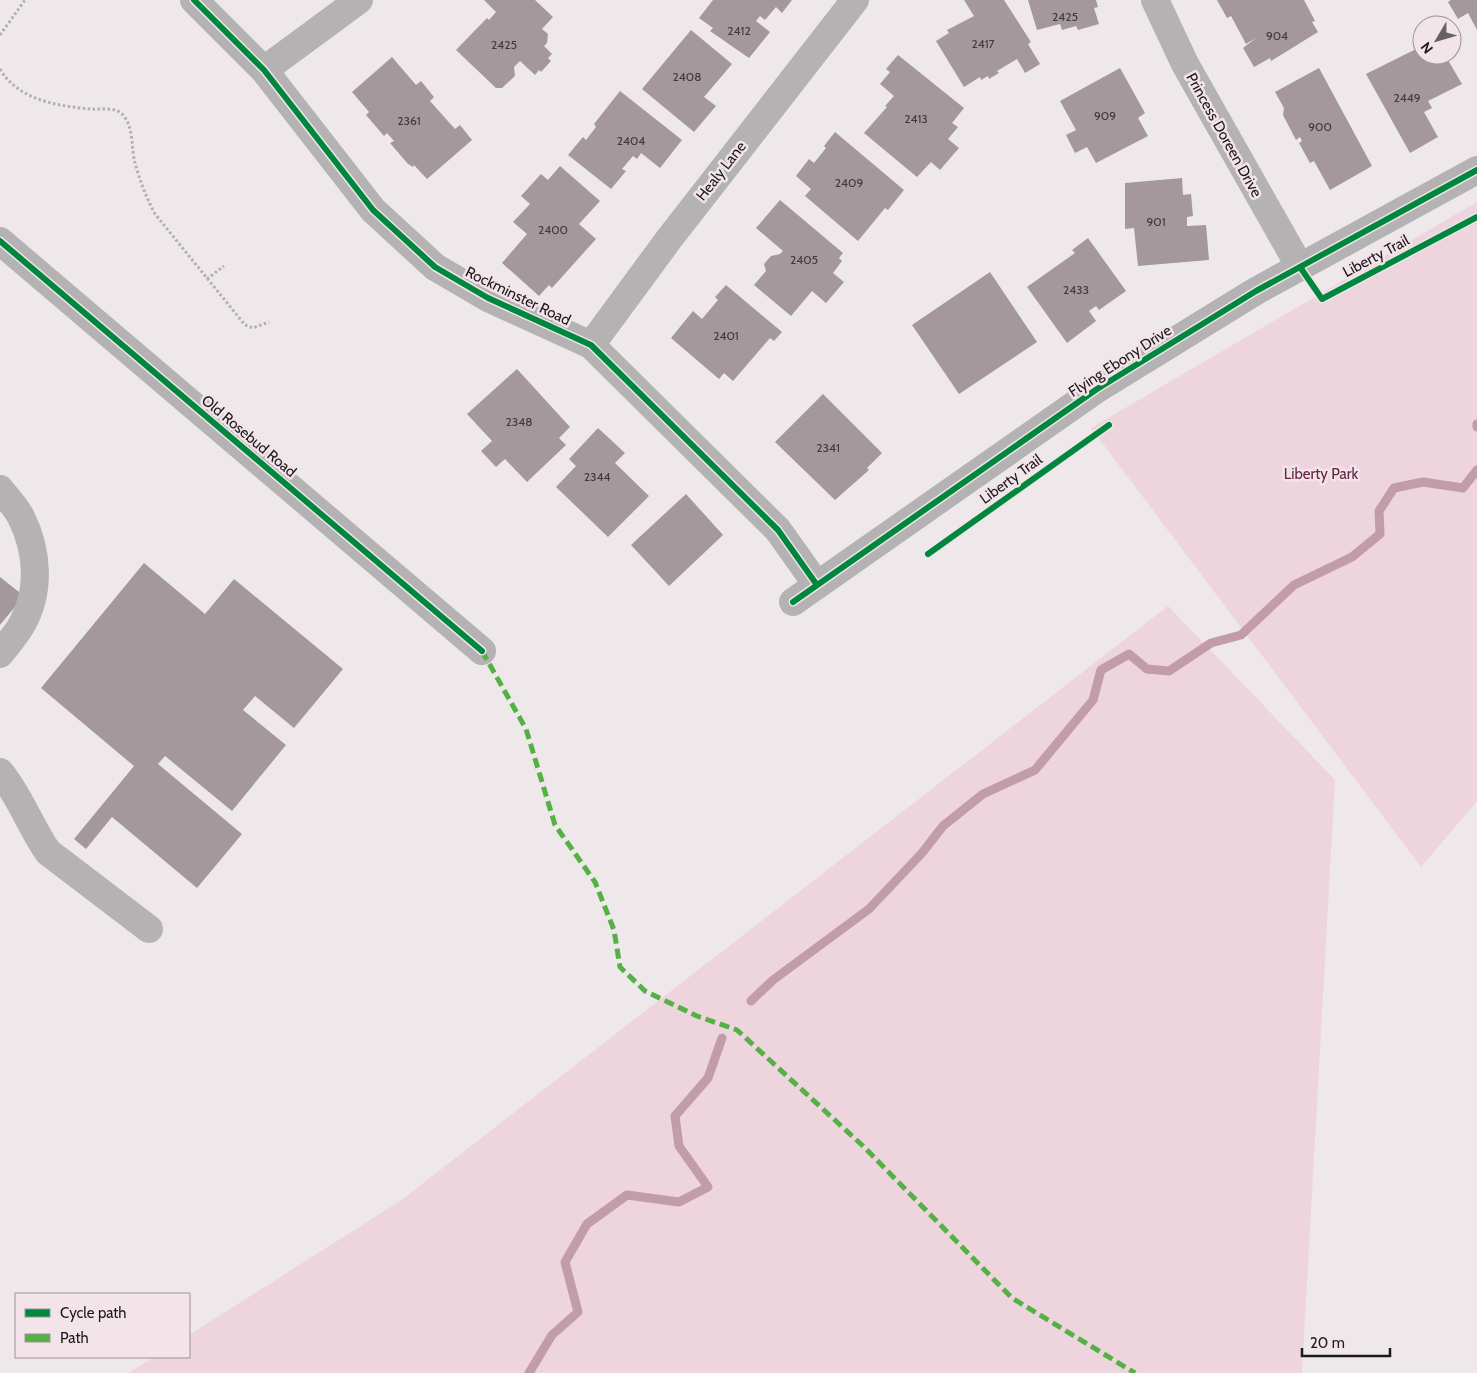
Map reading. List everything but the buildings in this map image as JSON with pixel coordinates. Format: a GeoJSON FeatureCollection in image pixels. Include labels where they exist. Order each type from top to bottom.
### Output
{"type":"FeatureCollection","features":[{"type":"Feature","properties":{"kind":"street","name":"Rockminster Road"},"geometry":{"type":"LineString","coordinates":[[194,0],[264,70],[373,210],[435,266],[488,298],[590,345],[778,530],[817,585]]}},
{"type":"Feature","properties":{"kind":"street"},"geometry":{"type":"LineString","coordinates":[[264,70],[359,0]]}},
{"type":"Feature","properties":{"kind":"street","name":"Healy Lane"},"geometry":{"type":"LineString","coordinates":[[590,345],[669,239],[855,0]]}},
{"type":"Feature","properties":{"kind":"street","name":"Princess Doreen Drive"},"geometry":{"type":"LineString","coordinates":[[1155,0],[1185,64],[1300,267]]}},
{"type":"Feature","properties":{"kind":"street","name":"Flying Ebony Drive"},"geometry":{"type":"LineString","coordinates":[[793,602],[1097,389],[1256,291],[1477,170]]}},
{"type":"Feature","properties":{"kind":"street","name":"Old Rosebud Road"},"geometry":{"type":"LineString","coordinates":[[0,241],[482,651]]}},
{"type":"Feature","properties":{"kind":"street"},"geometry":{"type":"LineString","coordinates":[[0,489],[21,517],[34,555],[36,574],[33,595],[22,625],[0,654]]}},
{"type":"Feature","properties":{"kind":"street"},"geometry":{"type":"LineString","coordinates":[[0,772],[14,789],[36,835],[48,852],[149,929]]}},
{"type":"Feature","properties":{"kind":"path"},"geometry":{"type":"LineString","coordinates":[[0,36],[25,0]]}},
{"type":"Feature","properties":{"kind":"path"},"geometry":{"type":"LineString","coordinates":[[0,69],[9,83],[21,92],[56,105],[110,108],[123,114],[128,124],[135,162],[144,193],[155,214],[245,325],[253,328],[269,322]]}},
{"type":"Feature","properties":{"kind":"path"},"geometry":{"type":"LineString","coordinates":[[207,279],[224,266]]}},
{"type":"Feature","properties":{"kind":"green space","name":"Liberty Park"},"geometry":{"type":"Polygon","coordinates":[[[1477,202],[1477,801],[1421,867],[1091,428],[1477,202]]]}},
{"type":"Feature","properties":{"kind":"green space"},"geometry":{"type":"Polygon","coordinates":[[[1168,606],[1335,780],[1302,1373],[129,1373],[152,1358],[190,1358],[190,1334],[400,1201],[1168,606]]]}},
{"type":"Feature","properties":{"kind":"waterway"},"geometry":{"type":"LineString","coordinates":[[751,1001],[773,980],[869,909],[922,853],[943,826],[983,794],[1035,770],[1093,700],[1101,670],[1129,654],[1147,669],[1169,671],[1211,643],[1241,635],[1294,585],[1352,557],[1380,534],[1379,511],[1394,488],[1423,482],[1463,488],[1477,470]]}},
{"type":"Feature","properties":{"kind":"waterway"},"geometry":{"type":"LineString","coordinates":[[529,1373],[552,1335],[578,1312],[565,1262],[587,1224],[627,1195],[679,1202],[708,1187],[679,1146],[675,1116],[708,1078],[722,1038]]}},
{"type":"Feature","properties":{"kind":"marked path"},"geometry":{"type":"LineString","coordinates":[[482,651],[526,729],[555,825],[595,882],[614,930],[620,967],[645,991],[697,1016],[737,1030],[863,1146],[1012,1298],[1135,1373]]}},
{"type":"Feature","properties":{"kind":"cycle path"},"geometry":{"type":"LineString","coordinates":[[194,0],[264,70],[373,210],[435,267],[488,298],[591,345],[778,530],[817,585]]}},
{"type":"Feature","properties":{"kind":"cycle path"},"geometry":{"type":"LineString","coordinates":[[793,602],[1097,389],[1256,291],[1477,170]]}},
{"type":"Feature","properties":{"kind":"cycle path","name":"Liberty Trail"},"geometry":{"type":"LineString","coordinates":[[1300,267],[1322,299],[1477,217]]}},
{"type":"Feature","properties":{"kind":"cycle path"},"geometry":{"type":"LineString","coordinates":[[0,241],[482,651]]}},
{"type":"Feature","properties":{"kind":"cycle path","name":"Liberty Trail"},"geometry":{"type":"LineString","coordinates":[[928,554],[1109,425]]}}]}
